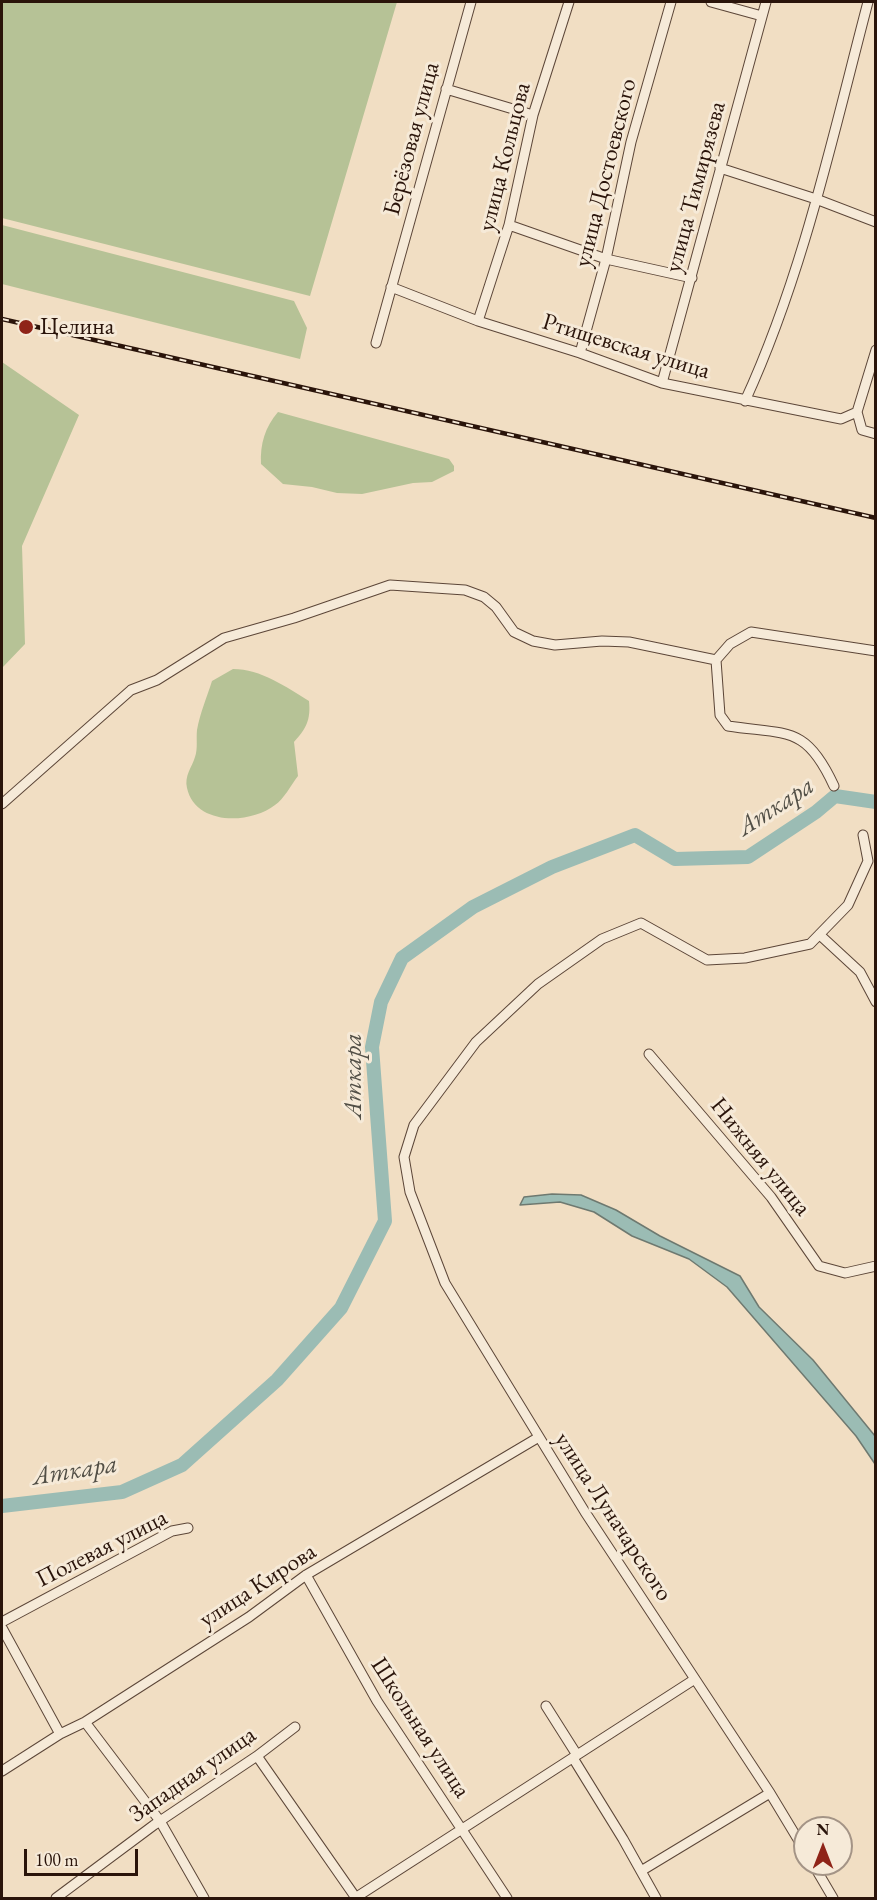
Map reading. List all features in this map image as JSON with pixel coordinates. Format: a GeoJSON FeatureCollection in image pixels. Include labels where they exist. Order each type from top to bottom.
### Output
{"type":"FeatureCollection","features":[{"type":"Feature","properties":{"kind":"street","name":"Берёзовая улица"},"geometry":{"type":"LineString","coordinates":[[376,344],[471,2]]}},
{"type":"Feature","properties":{"kind":"street","name":"улица Кольцова"},"geometry":{"type":"LineString","coordinates":[[478,321],[509,225],[533,115],[569,2]]}},
{"type":"Feature","properties":{"kind":"street","name":"улица Достоевского"},"geometry":{"type":"LineString","coordinates":[[580,353],[606,259],[631,142],[671,2]]}},
{"type":"Feature","properties":{"kind":"street"},"geometry":{"type":"LineString","coordinates":[[711,2],[762,16]]}},
{"type":"Feature","properties":{"kind":"street","name":"улица Тимирязева"},"geometry":{"type":"LineString","coordinates":[[662,383],[766,2]]}},
{"type":"Feature","properties":{"kind":"street"},"geometry":{"type":"LineString","coordinates":[[745,401],[767,354],[816,198],[868,2]]}},
{"type":"Feature","properties":{"kind":"street"},"geometry":{"type":"LineString","coordinates":[[446,89],[533,115]]}},
{"type":"Feature","properties":{"kind":"street"},"geometry":{"type":"LineString","coordinates":[[720,168],[816,198],[876,222]]}},
{"type":"Feature","properties":{"kind":"street"},"geometry":{"type":"LineString","coordinates":[[509,225],[606,259],[692,279]]}},
{"type":"Feature","properties":{"kind":"street","name":"Ртищевская улица"},"geometry":{"type":"LineString","coordinates":[[391,287],[478,321],[580,353],[662,383],[841,419],[857,412]]}},
{"type":"Feature","properties":{"kind":"street"},"geometry":{"type":"LineString","coordinates":[[876,350],[857,412],[861,430],[876,434]]}},
{"type":"Feature","properties":{"kind":"street"},"geometry":{"type":"LineString","coordinates":[[2,804],[131,690],[156,680],[224,638],[294,618],[390,585],[416,585],[474,594],[496,607],[514,632],[533,641],[555,645],[602,641],[629,642],[716,660]]}},
{"type":"Feature","properties":{"kind":"street"},"geometry":{"type":"LineString","coordinates":[[834,786],[821,757],[800,737],[728,726],[720,715],[716,660],[730,644],[751,632],[876,651]]}},
{"type":"Feature","properties":{"kind":"street"},"geometry":{"type":"LineString","coordinates":[[863,835],[868,861],[848,905],[821,936],[860,972],[876,1002]]}},
{"type":"Feature","properties":{"kind":"street","name":"улица Луначарского"},"geometry":{"type":"LineString","coordinates":[[793,1831],[771,1793],[585,1512],[445,1283],[410,1192],[404,1157],[414,1125],[476,1042],[538,984],[602,939],[641,923],[707,960],[745,958],[810,944],[821,936]]}},
{"type":"Feature","properties":{"kind":"street","name":"Нижняя улица"},"geometry":{"type":"LineString","coordinates":[[649,1054],[771,1197],[819,1266],[845,1274],[876,1266]]}},
{"type":"Feature","properties":{"kind":"street","name":"улица Кирова"},"geometry":{"type":"LineString","coordinates":[[2,1771],[60,1734],[86,1722],[249,1617],[306,1575],[539,1437]]}},
{"type":"Feature","properties":{"kind":"street","name":"Полевая улица"},"geometry":{"type":"LineString","coordinates":[[2,1622],[172,1531],[188,1528]]}},
{"type":"Feature","properties":{"kind":"street","name":"Школьная улица"},"geometry":{"type":"LineString","coordinates":[[306,1575],[377,1701],[507,1899]]}},
{"type":"Feature","properties":{"kind":"street"},"geometry":{"type":"LineString","coordinates":[[2,1628],[60,1734]]}},
{"type":"Feature","properties":{"kind":"street"},"geometry":{"type":"LineString","coordinates":[[257,1756],[356,1898],[695,1679]]}},
{"type":"Feature","properties":{"kind":"street"},"geometry":{"type":"LineString","coordinates":[[546,1706],[656,1899]]}},
{"type":"Feature","properties":{"kind":"street"},"geometry":{"type":"LineString","coordinates":[[86,1722],[160,1821],[204,1899]]}},
{"type":"Feature","properties":{"kind":"street","name":"Западная улица"},"geometry":{"type":"LineString","coordinates":[[56,1899],[160,1821],[257,1756],[295,1727]]}},
{"type":"Feature","properties":{"kind":"street"},"geometry":{"type":"LineString","coordinates":[[641,1871],[771,1793]]}},
{"type":"Feature","properties":{"kind":"street"},"geometry":{"type":"LineString","coordinates":[[820,1876],[833,1899]]}},
{"type":"Feature","properties":{"kind":"green space"},"geometry":{"type":"Polygon","coordinates":[[[2,2],[397,2],[310,296],[2,218],[2,2]]]}},
{"type":"Feature","properties":{"kind":"green space"},"geometry":{"type":"Polygon","coordinates":[[[2,225],[294,301],[307,328],[300,359],[2,284],[2,225]]]}},
{"type":"Feature","properties":{"kind":"green space"},"geometry":{"type":"Polygon","coordinates":[[[2,362],[79,415],[22,546],[25,644],[2,668],[2,362]]]}},
{"type":"Feature","properties":{"kind":"green space"},"geometry":{"type":"Polygon","coordinates":[[[278,412],[449,459],[454,466],[454,471],[432,482],[413,483],[362,494],[337,493],[312,487],[283,484],[261,464],[264,436],[278,412]]]}},
{"type":"Feature","properties":{"kind":"green space"},"geometry":{"type":"Polygon","coordinates":[[[233,669],[263,675],[282,685],[309,701],[309,714],[307,724],[294,742],[298,776],[284,796],[264,812],[238,818],[224,818],[200,809],[192,800],[186,784],[196,754],[198,724],[212,681],[233,669]]]}},
{"type":"Feature","properties":{"kind":"water"},"geometry":{"type":"Polygon","coordinates":[[[552,1194],[581,1195],[616,1210],[660,1236],[740,1276],[759,1307],[813,1360],[875,1436],[875,1464],[856,1436],[727,1287],[689,1259],[632,1236],[594,1212],[560,1202],[520,1205],[524,1197],[552,1194]]]}},
{"type":"Feature","properties":{"kind":"waterway","name":"Аткара"},"geometry":{"type":"LineString","coordinates":[[2,1506],[122,1492],[182,1465],[277,1380],[341,1308],[385,1221],[372,1047],[381,1002],[402,958],[473,907],[552,867],[635,835],[675,859],[748,857],[816,812],[835,796],[876,802]]}},
{"type":"Feature","properties":{"kind":"railway"},"geometry":{"type":"LineString","coordinates":[[2,319],[876,518]]}},
{"type":"Feature","properties":{"kind":"place","name":"Целина"},"geometry":{"type":"Point","coordinates":[26,327]}}]}
